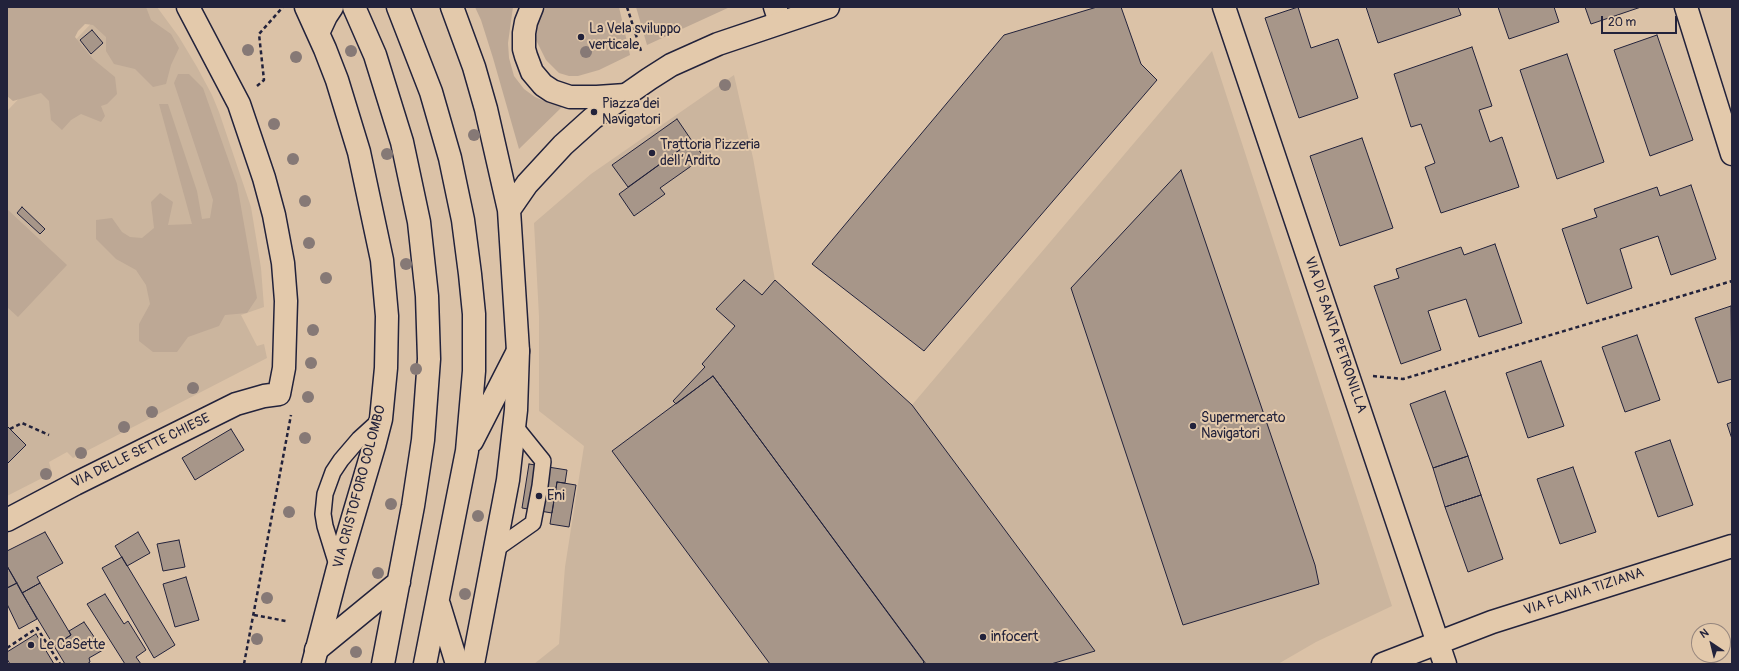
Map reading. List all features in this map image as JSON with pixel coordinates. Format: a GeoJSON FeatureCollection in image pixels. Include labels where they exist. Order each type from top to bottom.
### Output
{"type":"FeatureCollection","features":[{"type":"Feature","properties":{"kind":"main road"},"geometry":{"type":"LineString","coordinates":[[188,7],[239,104],[264,178],[274,215],[282,257],[286,301],[284,368],[286,402]]}},
{"type":"Feature","properties":{"kind":"main road","name":"VIA CRISTOFORO COLOMBO"},"geometry":{"type":"LineString","coordinates":[[306,7],[342,92],[354,132],[382,260],[386,293],[387,332],[385,380],[381,419],[314,657]]}},
{"type":"Feature","properties":{"kind":"main road"},"geometry":{"type":"LineString","coordinates":[[318,33],[332,7]]}},
{"type":"Feature","properties":{"kind":"main road"},"geometry":{"type":"LineString","coordinates":[[354,7],[375,54],[402,142],[419,222],[428,296],[429,359],[426,415],[420,464],[383,664]]}},
{"type":"Feature","properties":{"kind":"main road"},"geometry":{"type":"LineString","coordinates":[[398,7],[419,58],[438,114],[453,172],[463,220],[470,274],[474,334],[474,370],[467,451],[426,664]]}},
{"type":"Feature","properties":{"kind":"main road"},"geometry":{"type":"LineString","coordinates":[[452,7],[474,67],[486,109],[509,210],[518,351],[514,425],[508,480],[473,664]]}},
{"type":"Feature","properties":{"kind":"main road"},"geometry":{"type":"LineString","coordinates":[[532,7],[526,22],[524,49],[532,72],[543,85],[556,93],[570,97],[589,98],[626,95]]}},
{"type":"Feature","properties":{"kind":"main road"},"geometry":{"type":"LineString","coordinates":[[509,210],[527,184],[563,145],[593,118],[671,65],[694,54],[743,35],[777,15],[828,7]]}},
{"type":"Feature","properties":{"kind":"main road","name":"VIA DI SANTA PETRONILLA"},"geometry":{"type":"LineString","coordinates":[[1224,7],[1445,664]]}},
{"type":"Feature","properties":{"kind":"main road"},"geometry":{"type":"LineString","coordinates":[[1686,7],[1732,154]]}},
{"type":"Feature","properties":{"kind":"main road"},"geometry":{"type":"LineString","coordinates":[[467,451],[518,351]]}},
{"type":"Feature","properties":{"kind":"main road","name":"VIA DELLE SETTE CHIESE"},"geometry":{"type":"LineString","coordinates":[[7,520],[75,484],[236,404],[264,396],[286,402]]}},
{"type":"Feature","properties":{"kind":"main road","name":"VIA FLAVIA TIZIANA"},"geometry":{"type":"LineString","coordinates":[[1383,664],[1492,622],[1732,546]]}},
{"type":"Feature","properties":{"kind":"main road"},"geometry":{"type":"LineString","coordinates":[[314,657],[399,582]]}},
{"type":"Feature","properties":{"kind":"main road"},"geometry":{"type":"LineString","coordinates":[[438,602],[458,664]]}},
{"type":"Feature","properties":{"kind":"lane"},"geometry":{"type":"LineString","coordinates":[[338,568],[327,537],[323,514],[327,489],[333,472],[344,456],[359,439],[381,419]]}},
{"type":"Feature","properties":{"kind":"lane"},"geometry":{"type":"LineString","coordinates":[[496,549],[533,524],[540,486],[543,461],[514,425]]}},
{"type":"Feature","properties":{"kind":"path"},"geometry":{"type":"LineString","coordinates":[[255,87],[264,80],[259,34],[283,7]]}},
{"type":"Feature","properties":{"kind":"path"},"geometry":{"type":"LineString","coordinates":[[627,7],[641,51]]}},
{"type":"Feature","properties":{"kind":"path"},"geometry":{"type":"LineString","coordinates":[[1370,375],[1403,380],[1732,281]]}},
{"type":"Feature","properties":{"kind":"path"},"geometry":{"type":"LineString","coordinates":[[244,664],[254,615],[286,402]]}},
{"type":"Feature","properties":{"kind":"path"},"geometry":{"type":"LineString","coordinates":[[10,429],[22,423],[49,435]]}},
{"type":"Feature","properties":{"kind":"path"},"geometry":{"type":"LineString","coordinates":[[254,615],[286,621]]}},
{"type":"Feature","properties":{"kind":"path"},"geometry":{"type":"LineString","coordinates":[[7,648],[37,628],[60,664]]}},
{"type":"Feature","properties":{"kind":"shaded area"},"geometry":{"type":"Polygon","coordinates":[[[7,7],[146,7],[151,20],[171,34],[179,48],[171,65],[166,84],[153,87],[135,69],[114,64],[106,51],[106,37],[93,25],[85,24],[78,31],[75,37],[93,59],[115,77],[117,94],[107,104],[101,106],[105,116],[101,122],[81,114],[71,120],[62,130],[51,120],[49,101],[41,93],[13,101],[7,96],[7,7]]]}},
{"type":"Feature","properties":{"kind":"shaded area"},"geometry":{"type":"Polygon","coordinates":[[[107,7],[157,7],[179,37],[212,95],[251,207],[261,268],[264,307],[241,315],[257,346],[264,344],[267,358],[73,458],[67,452],[49,462],[52,473],[7,496],[7,111],[107,7]]]}},
{"type":"Feature","properties":{"kind":"shaded area"},"geometry":{"type":"Polygon","coordinates":[[[475,7],[513,7],[508,43],[509,58],[514,76],[524,89],[535,97],[549,103],[564,105],[519,149],[493,58],[481,20],[475,7]]]}},
{"type":"Feature","properties":{"kind":"shaded area"},"geometry":{"type":"Polygon","coordinates":[[[547,7],[619,7],[630,55],[599,70],[578,76],[569,76],[559,73],[546,60],[535,38],[534,30],[542,11],[547,7]]]}},
{"type":"Feature","properties":{"kind":"shaded area"},"geometry":{"type":"Polygon","coordinates":[[[636,7],[730,7],[647,45],[636,7]]]}},
{"type":"Feature","properties":{"kind":"shaded area"},"geometry":{"type":"Polygon","coordinates":[[[1212,51],[1392,606],[1316,642],[1278,664],[534,664],[559,644],[565,567],[584,446],[539,411],[539,316],[534,223],[591,174],[734,75],[753,158],[775,280],[912,405],[1212,51]]]}},
{"type":"Feature","properties":{"kind":"shaded area"},"geometry":{"type":"Polygon","coordinates":[[[178,74],[189,74],[203,88],[237,184],[257,298],[247,313],[225,315],[219,326],[188,337],[177,352],[153,352],[139,341],[139,324],[150,304],[146,285],[136,270],[116,259],[96,239],[96,220],[112,218],[122,232],[130,237],[142,238],[154,228],[151,202],[160,193],[173,202],[168,225],[192,224],[159,104],[168,104],[197,191],[202,219],[210,218],[213,200],[174,83],[178,74]]]}},
{"type":"Feature","properties":{"kind":"shaded area"},"geometry":{"type":"Polygon","coordinates":[[[7,209],[67,265],[18,317],[7,307],[7,209]]]}},
{"type":"Feature","properties":{"kind":"building"},"geometry":{"type":"Polygon","coordinates":[[[1097,7],[1121,7],[1141,64],[1157,80],[924,351],[812,264],[1004,35],[1097,7]]]}},
{"type":"Feature","properties":{"kind":"building"},"geometry":{"type":"Polygon","coordinates":[[[1298,7],[1311,48],[1338,39],[1358,98],[1299,118],[1265,18],[1298,7]]]}},
{"type":"Feature","properties":{"kind":"building"},"geometry":{"type":"Polygon","coordinates":[[[1366,7],[1458,7],[1461,15],[1378,43],[1366,7]]]}},
{"type":"Feature","properties":{"kind":"building"},"geometry":{"type":"Polygon","coordinates":[[[1498,7],[1554,7],[1559,22],[1509,39],[1498,7]]]}},
{"type":"Feature","properties":{"kind":"building"},"geometry":{"type":"Polygon","coordinates":[[[1585,7],[1641,7],[1591,24],[1585,7]]]}},
{"type":"Feature","properties":{"kind":"building"},"geometry":{"type":"Polygon","coordinates":[[[92,30],[103,43],[91,54],[80,40],[92,30]]]}},
{"type":"Feature","properties":{"kind":"building"},"geometry":{"type":"Polygon","coordinates":[[[1657,35],[1693,140],[1650,156],[1614,50],[1657,35]]]}},
{"type":"Feature","properties":{"kind":"building"},"geometry":{"type":"Polygon","coordinates":[[[1472,47],[1492,106],[1479,110],[1490,142],[1502,137],[1519,187],[1441,213],[1425,167],[1435,163],[1421,124],[1411,127],[1394,74],[1472,47]]]}},
{"type":"Feature","properties":{"kind":"building"},"geometry":{"type":"Polygon","coordinates":[[[1567,54],[1604,162],[1557,179],[1520,70],[1567,54]]]}},
{"type":"Feature","properties":{"kind":"building","name":"Trattoria Pizzeria dell‘Ardito"},"geometry":{"type":"Polygon","coordinates":[[[677,119],[692,141],[628,187],[612,165],[677,119]]]}},
{"type":"Feature","properties":{"kind":"building"},"geometry":{"type":"Polygon","coordinates":[[[1362,138],[1393,228],[1340,246],[1310,156],[1362,138]]]}},
{"type":"Feature","properties":{"kind":"building"},"geometry":{"type":"Polygon","coordinates":[[[692,141],[704,157],[660,188],[665,194],[634,216],[619,194],[692,141]]]}},
{"type":"Feature","properties":{"kind":"building","name":"Supermercato Navigatori"},"geometry":{"type":"Polygon","coordinates":[[[1181,170],[1315,565],[1319,584],[1183,625],[1071,288],[1181,170]]]}},
{"type":"Feature","properties":{"kind":"building"},"geometry":{"type":"Polygon","coordinates":[[[1691,185],[1716,259],[1671,275],[1658,236],[1620,249],[1632,288],[1587,304],[1562,229],[1597,217],[1594,209],[1657,187],[1660,196],[1691,185]]]}},
{"type":"Feature","properties":{"kind":"building"},"geometry":{"type":"Polygon","coordinates":[[[22,207],[45,229],[40,234],[17,213],[22,207]]]}},
{"type":"Feature","properties":{"kind":"building"},"geometry":{"type":"Polygon","coordinates":[[[1495,244],[1522,323],[1479,337],[1466,299],[1428,311],[1441,350],[1401,364],[1374,286],[1399,278],[1396,269],[1461,247],[1464,255],[1495,244]]]}},
{"type":"Feature","properties":{"kind":"building"},"geometry":{"type":"Polygon","coordinates":[[[744,280],[762,295],[775,280],[912,405],[1095,651],[1051,664],[926,664],[713,376],[676,404],[673,401],[705,367],[702,364],[735,326],[716,309],[744,280]]]}},
{"type":"Feature","properties":{"kind":"building"},"geometry":{"type":"Polygon","coordinates":[[[1731,306],[1732,379],[1718,383],[1695,318],[1731,306]]]}},
{"type":"Feature","properties":{"kind":"building"},"geometry":{"type":"Polygon","coordinates":[[[1637,335],[1660,400],[1625,412],[1602,347],[1637,335]]]}},
{"type":"Feature","properties":{"kind":"building"},"geometry":{"type":"Polygon","coordinates":[[[1541,361],[1564,426],[1528,438],[1506,373],[1541,361]]]}},
{"type":"Feature","properties":{"kind":"building"},"geometry":{"type":"Polygon","coordinates":[[[713,376],[924,662],[922,664],[770,664],[612,451],[713,376]]]}},
{"type":"Feature","properties":{"kind":"building"},"geometry":{"type":"Polygon","coordinates":[[[1445,391],[1468,456],[1433,468],[1410,404],[1445,391]]]}},
{"type":"Feature","properties":{"kind":"building"},"geometry":{"type":"Polygon","coordinates":[[[1732,422],[1732,439],[1727,424],[1732,422]]]}},
{"type":"Feature","properties":{"kind":"building"},"geometry":{"type":"Polygon","coordinates":[[[7,426],[26,445],[7,464],[7,426]]]}},
{"type":"Feature","properties":{"kind":"building"},"geometry":{"type":"Polygon","coordinates":[[[231,429],[244,450],[195,480],[182,458],[231,429]]]}},
{"type":"Feature","properties":{"kind":"building"},"geometry":{"type":"Polygon","coordinates":[[[1670,440],[1693,505],[1658,517],[1635,452],[1670,440]]]}},
{"type":"Feature","properties":{"kind":"building"},"geometry":{"type":"Polygon","coordinates":[[[1468,456],[1481,495],[1445,507],[1433,468],[1468,456]]]}},
{"type":"Feature","properties":{"kind":"building","name":"Eni"},"geometry":{"type":"Polygon","coordinates":[[[529,464],[567,470],[565,483],[557,482],[552,513],[522,508],[529,464]]]}},
{"type":"Feature","properties":{"kind":"building"},"geometry":{"type":"Polygon","coordinates":[[[1573,467],[1596,532],[1560,544],[1537,479],[1573,467]]]}},
{"type":"Feature","properties":{"kind":"building"},"geometry":{"type":"Polygon","coordinates":[[[557,482],[576,485],[569,527],[550,524],[557,482]]]}},
{"type":"Feature","properties":{"kind":"building"},"geometry":{"type":"Polygon","coordinates":[[[1481,495],[1503,559],[1468,572],[1445,507],[1481,495]]]}},
{"type":"Feature","properties":{"kind":"building"},"geometry":{"type":"Polygon","coordinates":[[[45,532],[63,563],[37,577],[40,583],[22,593],[7,566],[7,551],[45,532]]]}},
{"type":"Feature","properties":{"kind":"building"},"geometry":{"type":"Polygon","coordinates":[[[138,532],[150,553],[127,566],[115,546],[138,532]]]}},
{"type":"Feature","properties":{"kind":"building"},"geometry":{"type":"Polygon","coordinates":[[[179,540],[185,567],[163,571],[157,544],[179,540]]]}},
{"type":"Feature","properties":{"kind":"building"},"geometry":{"type":"Polygon","coordinates":[[[122,557],[175,645],[154,658],[102,568],[122,557]]]}},
{"type":"Feature","properties":{"kind":"building"},"geometry":{"type":"Polygon","coordinates":[[[7,566],[17,583],[7,588],[7,566]]]}},
{"type":"Feature","properties":{"kind":"building"},"geometry":{"type":"Polygon","coordinates":[[[186,577],[199,620],[175,627],[163,584],[186,577]]]}},
{"type":"Feature","properties":{"kind":"building"},"geometry":{"type":"Polygon","coordinates":[[[17,583],[37,619],[19,629],[7,604],[7,588],[17,583]]]}},
{"type":"Feature","properties":{"kind":"building"},"geometry":{"type":"Polygon","coordinates":[[[40,583],[71,635],[54,646],[22,593],[40,583]]]}},
{"type":"Feature","properties":{"kind":"building"},"geometry":{"type":"Polygon","coordinates":[[[105,594],[124,624],[128,621],[146,650],[136,657],[141,664],[125,664],[87,604],[105,594]]]}},
{"type":"Feature","properties":{"kind":"building"},"geometry":{"type":"Polygon","coordinates":[[[84,622],[103,650],[89,658],[90,662],[87,664],[65,664],[54,646],[71,635],[69,631],[84,622]]]}},
{"type":"Feature","properties":{"kind":"building","name":"Le CaSette"},"geometry":{"type":"Polygon","coordinates":[[[36,634],[54,664],[10,664],[7,659],[7,652],[36,634]]]}},
{"type":"Feature","properties":{"kind":"place","name":"La Vela sviluppo verticale"},"geometry":{"type":"Point","coordinates":[581,37]}},
{"type":"Feature","properties":{"kind":"place","name":"Piazza dei Navigatori"},"geometry":{"type":"Point","coordinates":[594,112]}},
{"type":"Feature","properties":{"kind":"place","name":"Trattoria Pizzeria dell‘Ardito"},"geometry":{"type":"Point","coordinates":[652,153]}},
{"type":"Feature","properties":{"kind":"place","name":"Supermercato Navigatori"},"geometry":{"type":"Point","coordinates":[1193,426]}},
{"type":"Feature","properties":{"kind":"place","name":"Eni"},"geometry":{"type":"Point","coordinates":[539,496]}},
{"type":"Feature","properties":{"kind":"place","name":"infocert"},"geometry":{"type":"Point","coordinates":[983,637]}},
{"type":"Feature","properties":{"kind":"place","name":"Le CaSette"},"geometry":{"type":"Point","coordinates":[31,645]}}]}
